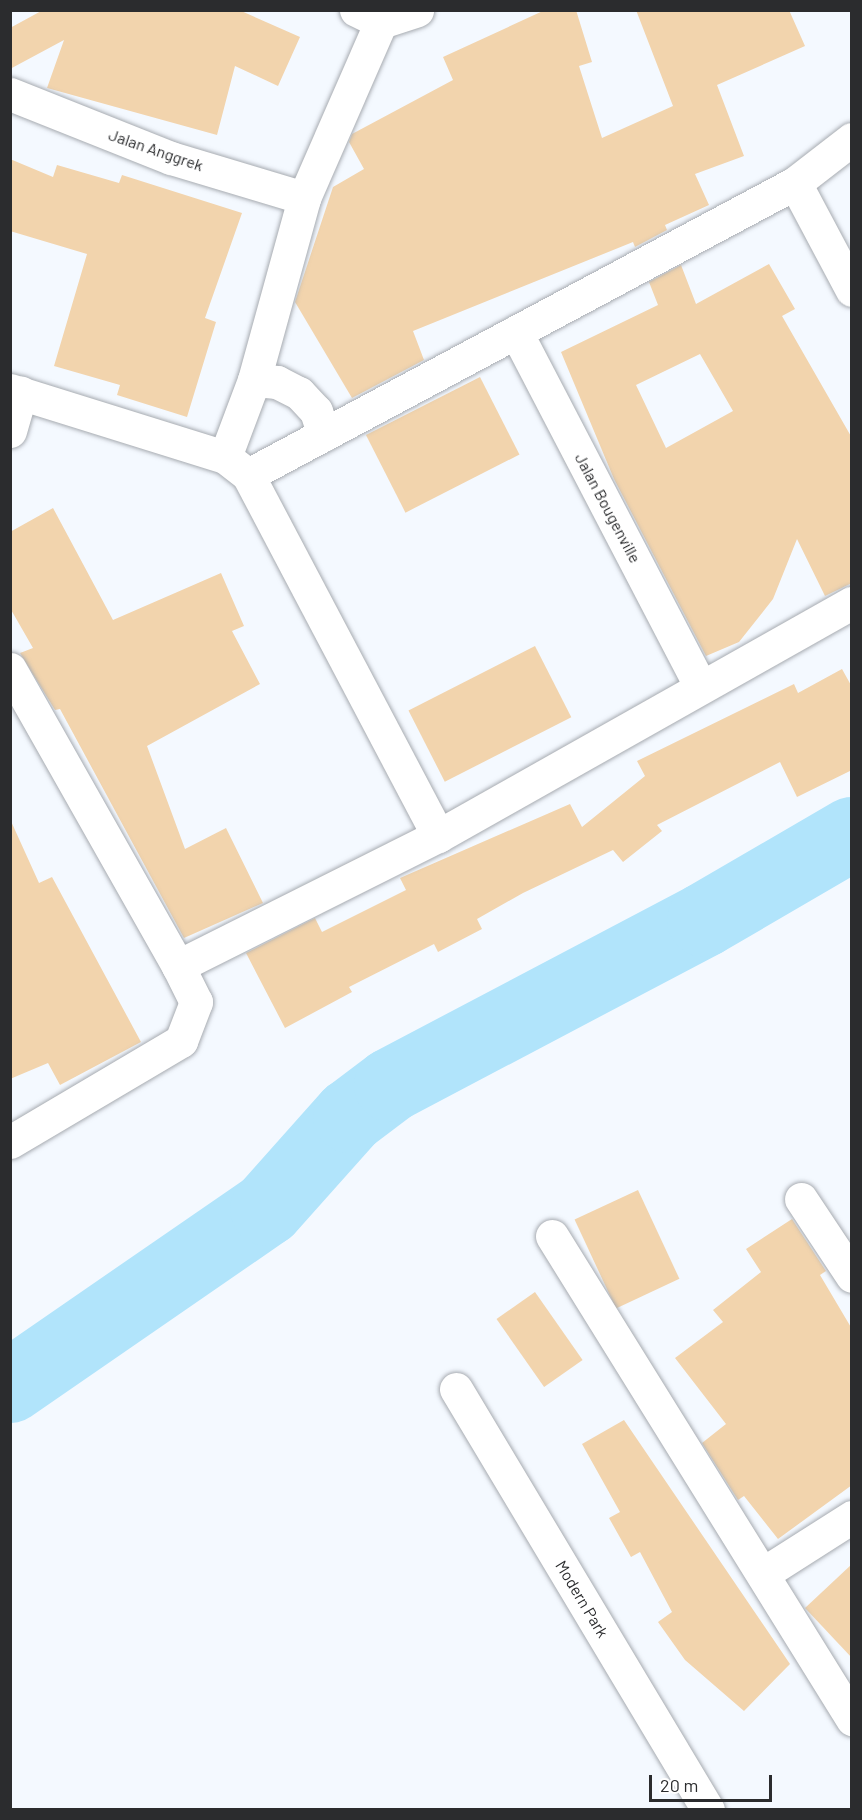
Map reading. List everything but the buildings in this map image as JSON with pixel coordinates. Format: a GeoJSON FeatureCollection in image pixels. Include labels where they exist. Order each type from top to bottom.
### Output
{"type":"FeatureCollection","features":[{"type":"Feature","properties":{"kind":"street"},"geometry":{"type":"LineString","coordinates":[[417,10],[369,16],[304,198],[254,380],[236,466],[438,836]]}},
{"type":"Feature","properties":{"kind":"street","name":"Jalan Anggrek"},"geometry":{"type":"LineString","coordinates":[[10,94],[171,158],[304,198]]}},
{"type":"Feature","properties":{"kind":"street"},"geometry":{"type":"LineString","coordinates":[[10,431],[16,391],[236,466],[324,435],[795,183],[852,139]]}},
{"type":"Feature","properties":{"kind":"street"},"geometry":{"type":"LineString","coordinates":[[795,183],[852,291]]}},
{"type":"Feature","properties":{"kind":"street","name":"Jalan Bougenville"},"geometry":{"type":"LineString","coordinates":[[516,332],[700,685]]}},
{"type":"Feature","properties":{"kind":"street"},"geometry":{"type":"LineString","coordinates":[[254,380],[277,382],[299,393],[316,411],[324,435]]}},
{"type":"Feature","properties":{"kind":"street"},"geometry":{"type":"LineString","coordinates":[[178,966],[438,836],[700,685],[852,603]]}},
{"type":"Feature","properties":{"kind":"street"},"geometry":{"type":"LineString","coordinates":[[10,669],[178,966],[196,1002],[181,1041],[10,1142]]}},
{"type":"Feature","properties":{"kind":"street"},"geometry":{"type":"LineString","coordinates":[[801,1199],[852,1276]]}},
{"type":"Feature","properties":{"kind":"street"},"geometry":{"type":"LineString","coordinates":[[552,1236],[764,1573],[852,1719]]}},
{"type":"Feature","properties":{"kind":"street","name":"Modern Park"},"geometry":{"type":"LineString","coordinates":[[456,1389],[708,1809]]}},
{"type":"Feature","properties":{"kind":"street"},"geometry":{"type":"LineString","coordinates":[[764,1573],[852,1517]]}},
{"type":"Feature","properties":{"kind":"waterway"},"geometry":{"type":"LineString","coordinates":[[10,1386],[267,1209],[350,1116],[391,1085],[704,920],[852,834]]}}]}
